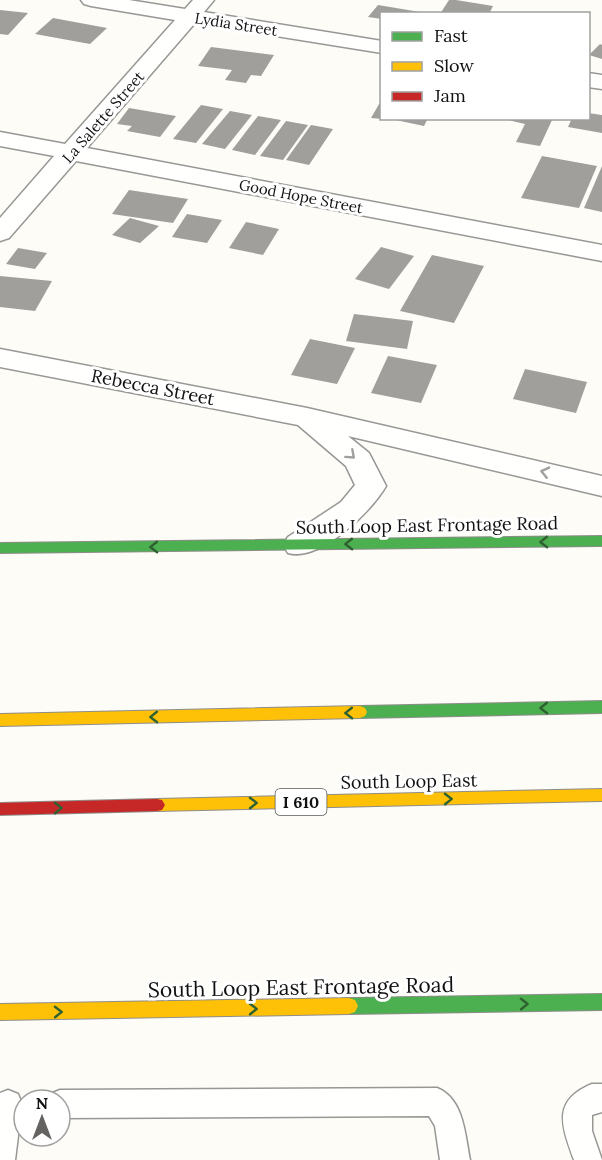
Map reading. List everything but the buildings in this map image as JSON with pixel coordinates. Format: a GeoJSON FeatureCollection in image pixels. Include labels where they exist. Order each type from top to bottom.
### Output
{"type":"FeatureCollection","features":[{"type":"Feature","properties":{"kind":"main road","name":"South Loop East Frontage Road"},"geometry":{"type":"LineString","coordinates":[[0,548],[602,542]]}},
{"type":"Feature","properties":{"kind":"main road"},"geometry":{"type":"LineString","coordinates":[[0,720],[602,707]]}},
{"type":"Feature","properties":{"kind":"main road","name":"South Loop East"},"geometry":{"type":"LineString","coordinates":[[0,809],[602,795]]}},
{"type":"Feature","properties":{"kind":"main road","name":"South Loop East Frontage Road"},"geometry":{"type":"LineString","coordinates":[[0,1012],[602,1002]]}},
{"type":"Feature","properties":{"kind":"street","name":"Lydia Street"},"geometry":{"type":"LineString","coordinates":[[91,0],[197,8],[380,47]]}},
{"type":"Feature","properties":{"kind":"street","name":"La Salette Street"},"geometry":{"type":"LineString","coordinates":[[0,233],[197,8]]}},
{"type":"Feature","properties":{"kind":"street","name":"Good Hope Street"},"geometry":{"type":"LineString","coordinates":[[0,139],[602,253]]}},
{"type":"Feature","properties":{"kind":"street","name":"Rebecca Street"},"geometry":{"type":"LineString","coordinates":[[0,358],[307,417],[602,486]]}},
{"type":"Feature","properties":{"kind":"street","name":"Rebecca Street"},"geometry":{"type":"LineString","coordinates":[[298,545],[352,510],[371,486],[358,460],[307,417]]}},
{"type":"Feature","properties":{"kind":"lane"},"geometry":{"type":"LineString","coordinates":[[589,1160],[578,1131],[577,1109],[592,1098],[602,1098]]}},
{"type":"Feature","properties":{"kind":"lane"},"geometry":{"type":"LineString","coordinates":[[72,1104],[437,1102],[449,1122],[455,1160]]}},
{"type":"Feature","properties":{"kind":"lane"},"geometry":{"type":"LineString","coordinates":[[0,1160],[11,1104]]}},
{"type":"Feature","properties":{"kind":"traffic: fast"},"geometry":{"type":"LineString","coordinates":[[0,548],[602,541]]}},
{"type":"Feature","properties":{"kind":"traffic: fast"},"geometry":{"type":"LineString","coordinates":[[360,712],[602,707]]}},
{"type":"Feature","properties":{"kind":"traffic: fast"},"geometry":{"type":"LineString","coordinates":[[349,1006],[602,1002]]}},
{"type":"Feature","properties":{"kind":"traffic: slow"},"geometry":{"type":"LineString","coordinates":[[0,720],[360,712]]}},
{"type":"Feature","properties":{"kind":"traffic: slow"},"geometry":{"type":"LineString","coordinates":[[157,805],[602,795]]}},
{"type":"Feature","properties":{"kind":"traffic: slow"},"geometry":{"type":"LineString","coordinates":[[0,1012],[349,1006]]}},
{"type":"Feature","properties":{"kind":"traffic: jam"},"geometry":{"type":"LineString","coordinates":[[0,809],[157,805]]}}]}
